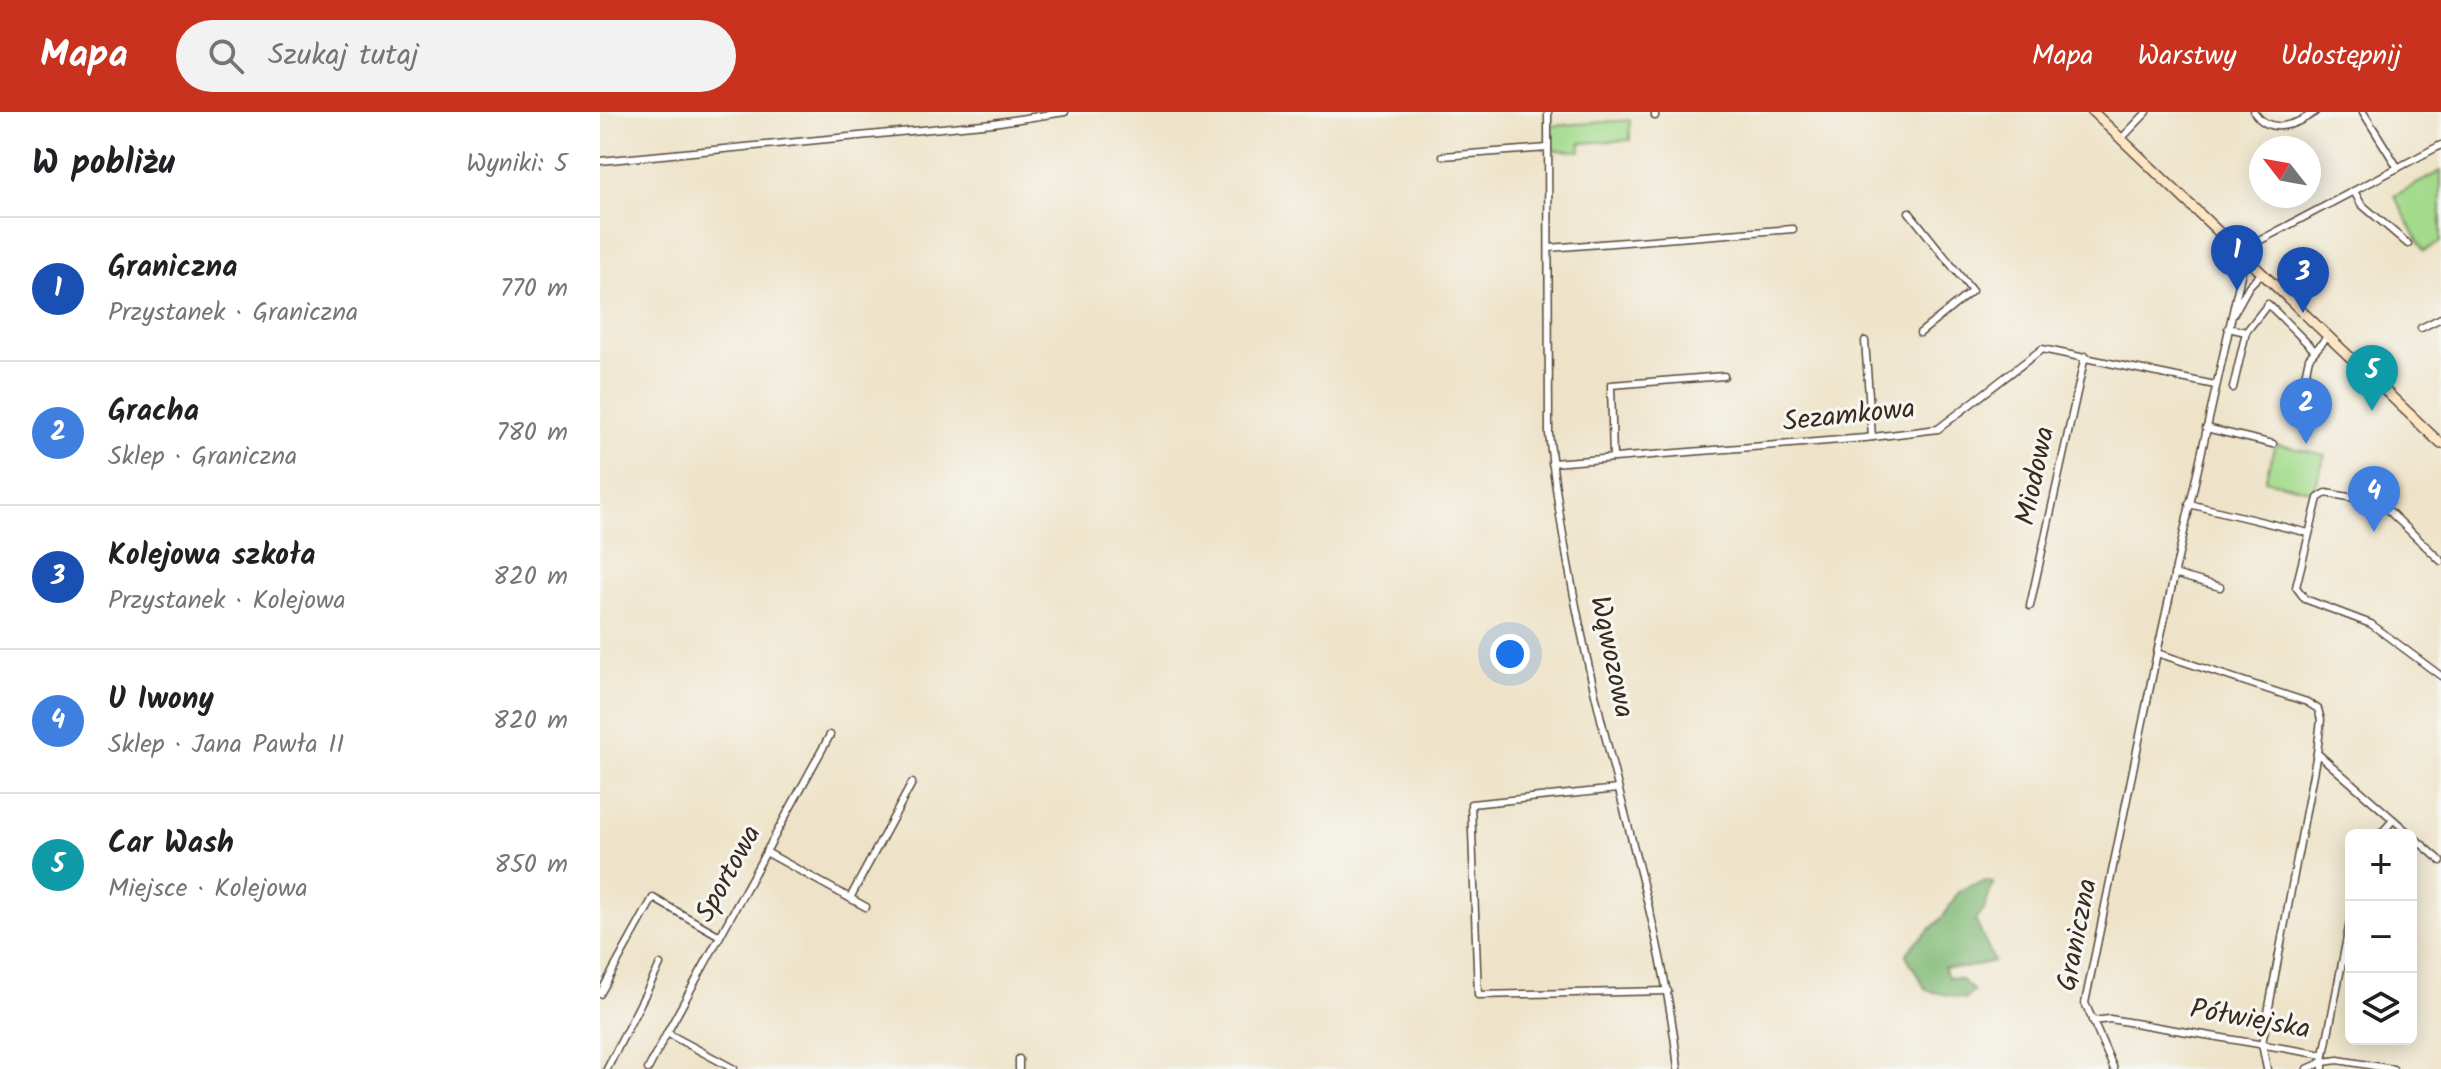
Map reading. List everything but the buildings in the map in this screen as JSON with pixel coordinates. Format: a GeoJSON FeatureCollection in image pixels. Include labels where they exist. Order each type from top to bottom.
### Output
{"type":"FeatureCollection","features":[{"type":"Feature","properties":{"kind":"street"},"geometry":{"type":"LineString","coordinates":[[600,161],[993,123],[1065,112]]}},
{"type":"Feature","properties":{"kind":"street","name":"Wąwozowa"},"geometry":{"type":"LineString","coordinates":[[1548,112],[1549,434],[1552,463],[1592,684],[1668,991],[1678,1069]]}},
{"type":"Feature","properties":{"kind":"street"},"geometry":{"type":"LineString","coordinates":[[2093,112],[2441,444]]}},
{"type":"Feature","properties":{"kind":"street"},"geometry":{"type":"LineString","coordinates":[[2121,139],[2147,112]]}},
{"type":"Feature","properties":{"kind":"street"},"geometry":{"type":"LineString","coordinates":[[2254,112],[2267,124],[2285,127],[2315,112]]}},
{"type":"Feature","properties":{"kind":"street"},"geometry":{"type":"LineString","coordinates":[[2363,112],[2398,168]]}},
{"type":"Feature","properties":{"kind":"street"},"geometry":{"type":"LineString","coordinates":[[2245,257],[2257,242],[2441,145]]}},
{"type":"Feature","properties":{"kind":"street"},"geometry":{"type":"LineString","coordinates":[[1443,156],[1548,148]]}},
{"type":"Feature","properties":{"kind":"street"},"geometry":{"type":"LineString","coordinates":[[2354,191],[2361,204],[2408,244]]}},
{"type":"Feature","properties":{"kind":"street"},"geometry":{"type":"LineString","coordinates":[[1909,212],[1972,291],[1920,333]]}},
{"type":"Feature","properties":{"kind":"street"},"geometry":{"type":"LineString","coordinates":[[1549,248],[1793,229]]}},
{"type":"Feature","properties":{"kind":"street","name":"Graniczna"},"geometry":{"type":"LineString","coordinates":[[2114,1069],[2085,1003],[2157,653],[2245,257]]}},
{"type":"Feature","properties":{"kind":"street","name":"Graniczna"},"geometry":{"type":"LineString","coordinates":[[2229,326],[2249,286],[2262,273]]}},
{"type":"Feature","properties":{"kind":"street"},"geometry":{"type":"LineString","coordinates":[[2233,388],[2246,332],[2268,304],[2314,350]]}},
{"type":"Feature","properties":{"kind":"street"},"geometry":{"type":"LineString","coordinates":[[2421,328],[2441,318]]}},
{"type":"Feature","properties":{"kind":"street"},"geometry":{"type":"LineString","coordinates":[[2229,326],[2246,332]]}},
{"type":"Feature","properties":{"kind":"street"},"geometry":{"type":"LineString","coordinates":[[2298,408],[2314,350],[2328,336]]}},
{"type":"Feature","properties":{"kind":"street"},"geometry":{"type":"LineString","coordinates":[[1865,341],[1872,437]]}},
{"type":"Feature","properties":{"kind":"street","name":"Sezamkowa"},"geometry":{"type":"LineString","coordinates":[[1552,463],[1938,429],[2042,349],[2215,385]]}},
{"type":"Feature","properties":{"kind":"street","name":"Miodowa"},"geometry":{"type":"LineString","coordinates":[[2030,606],[2085,356]]}},
{"type":"Feature","properties":{"kind":"street"},"geometry":{"type":"LineString","coordinates":[[1613,458],[1611,385],[1724,376]]}},
{"type":"Feature","properties":{"kind":"street"},"geometry":{"type":"LineString","coordinates":[[2206,428],[2273,444]]}},
{"type":"Feature","properties":{"kind":"street"},"geometry":{"type":"LineString","coordinates":[[2441,561],[2387,509],[2366,500],[2323,493],[2318,498],[2296,587],[2300,596],[2362,619],[2405,646],[2441,676]]}},
{"type":"Feature","properties":{"kind":"street"},"geometry":{"type":"LineString","coordinates":[[2189,504],[2309,533]]}},
{"type":"Feature","properties":{"kind":"street"},"geometry":{"type":"LineString","coordinates":[[2174,574],[2220,587]]}},
{"type":"Feature","properties":{"kind":"street"},"geometry":{"type":"LineString","coordinates":[[2157,653],[2307,702],[2318,709],[2321,720],[2262,1044],[2267,1069]]}},
{"type":"Feature","properties":{"kind":"street","name":"Sportowa"},"geometry":{"type":"LineString","coordinates":[[648,1069],[830,735]]}},
{"type":"Feature","properties":{"kind":"street"},"geometry":{"type":"LineString","coordinates":[[2317,753],[2404,829]]}},
{"type":"Feature","properties":{"kind":"street"},"geometry":{"type":"LineString","coordinates":[[850,898],[912,783]]}},
{"type":"Feature","properties":{"kind":"street"},"geometry":{"type":"LineString","coordinates":[[1618,789],[1471,804],[1478,995],[1668,991]]}},
{"type":"Feature","properties":{"kind":"street"},"geometry":{"type":"LineString","coordinates":[[2385,829],[2393,820]]}},
{"type":"Feature","properties":{"kind":"street"},"geometry":{"type":"LineString","coordinates":[[2417,840],[2441,861]]}},
{"type":"Feature","properties":{"kind":"street"},"geometry":{"type":"LineString","coordinates":[[766,852],[866,907]]}},
{"type":"Feature","properties":{"kind":"street"},"geometry":{"type":"LineString","coordinates":[[600,994],[653,898],[720,936]]}},
{"type":"Feature","properties":{"kind":"street"},"geometry":{"type":"LineString","coordinates":[[2307,1069],[2323,1062],[2345,948]]}},
{"type":"Feature","properties":{"kind":"street"},"geometry":{"type":"LineString","coordinates":[[607,1069],[660,965]]}},
{"type":"Feature","properties":{"kind":"street","name":"Półwiejska"},"geometry":{"type":"LineString","coordinates":[[2092,1021],[2110,1019],[2262,1044],[2323,1062],[2338,1060],[2393,1069]]}},
{"type":"Feature","properties":{"kind":"street"},"geometry":{"type":"LineString","coordinates":[[667,1033],[734,1069]]}},
{"type":"Feature","properties":{"kind":"street"},"geometry":{"type":"LineString","coordinates":[[1019,1059],[1019,1069]]}},
{"type":"Feature","properties":{"kind":"green space"},"geometry":{"type":"Polygon","coordinates":[[[1630,120],[1630,140],[1581,143],[1580,151],[1551,150],[1551,126],[1630,120]]]}},
{"type":"Feature","properties":{"kind":"green space"},"geometry":{"type":"Polygon","coordinates":[[[2441,171],[2441,242],[2424,251],[2394,196],[2441,171]]]}},
{"type":"Feature","properties":{"kind":"green space"},"geometry":{"type":"Polygon","coordinates":[[[2275,444],[2325,455],[2313,491],[2265,480],[2275,444]]]}},
{"type":"Feature","properties":{"kind":"green space"},"geometry":{"type":"Polygon","coordinates":[[[1988,881],[1993,883],[1984,910],[1975,920],[1994,961],[1965,968],[1944,967],[1948,977],[1960,979],[1974,991],[1965,999],[1926,990],[1906,955],[1944,915],[1959,892],[1988,881]]]}},
{"type":"Feature","properties":{"kind":"place","name":"Graniczna"},"geometry":{"type":"Point","coordinates":[2237,291]}},
{"type":"Feature","properties":{"kind":"place","name":"Kolejowa szkoła"},"geometry":{"type":"Point","coordinates":[2303,313]}},
{"type":"Feature","properties":{"kind":"place","name":"Car Wash"},"geometry":{"type":"Point","coordinates":[2372,411]}},
{"type":"Feature","properties":{"kind":"place","name":"Gracha"},"geometry":{"type":"Point","coordinates":[2306,444]}},
{"type":"Feature","properties":{"kind":"place","name":"U Iwony"},"geometry":{"type":"Point","coordinates":[2374,532]}}]}
